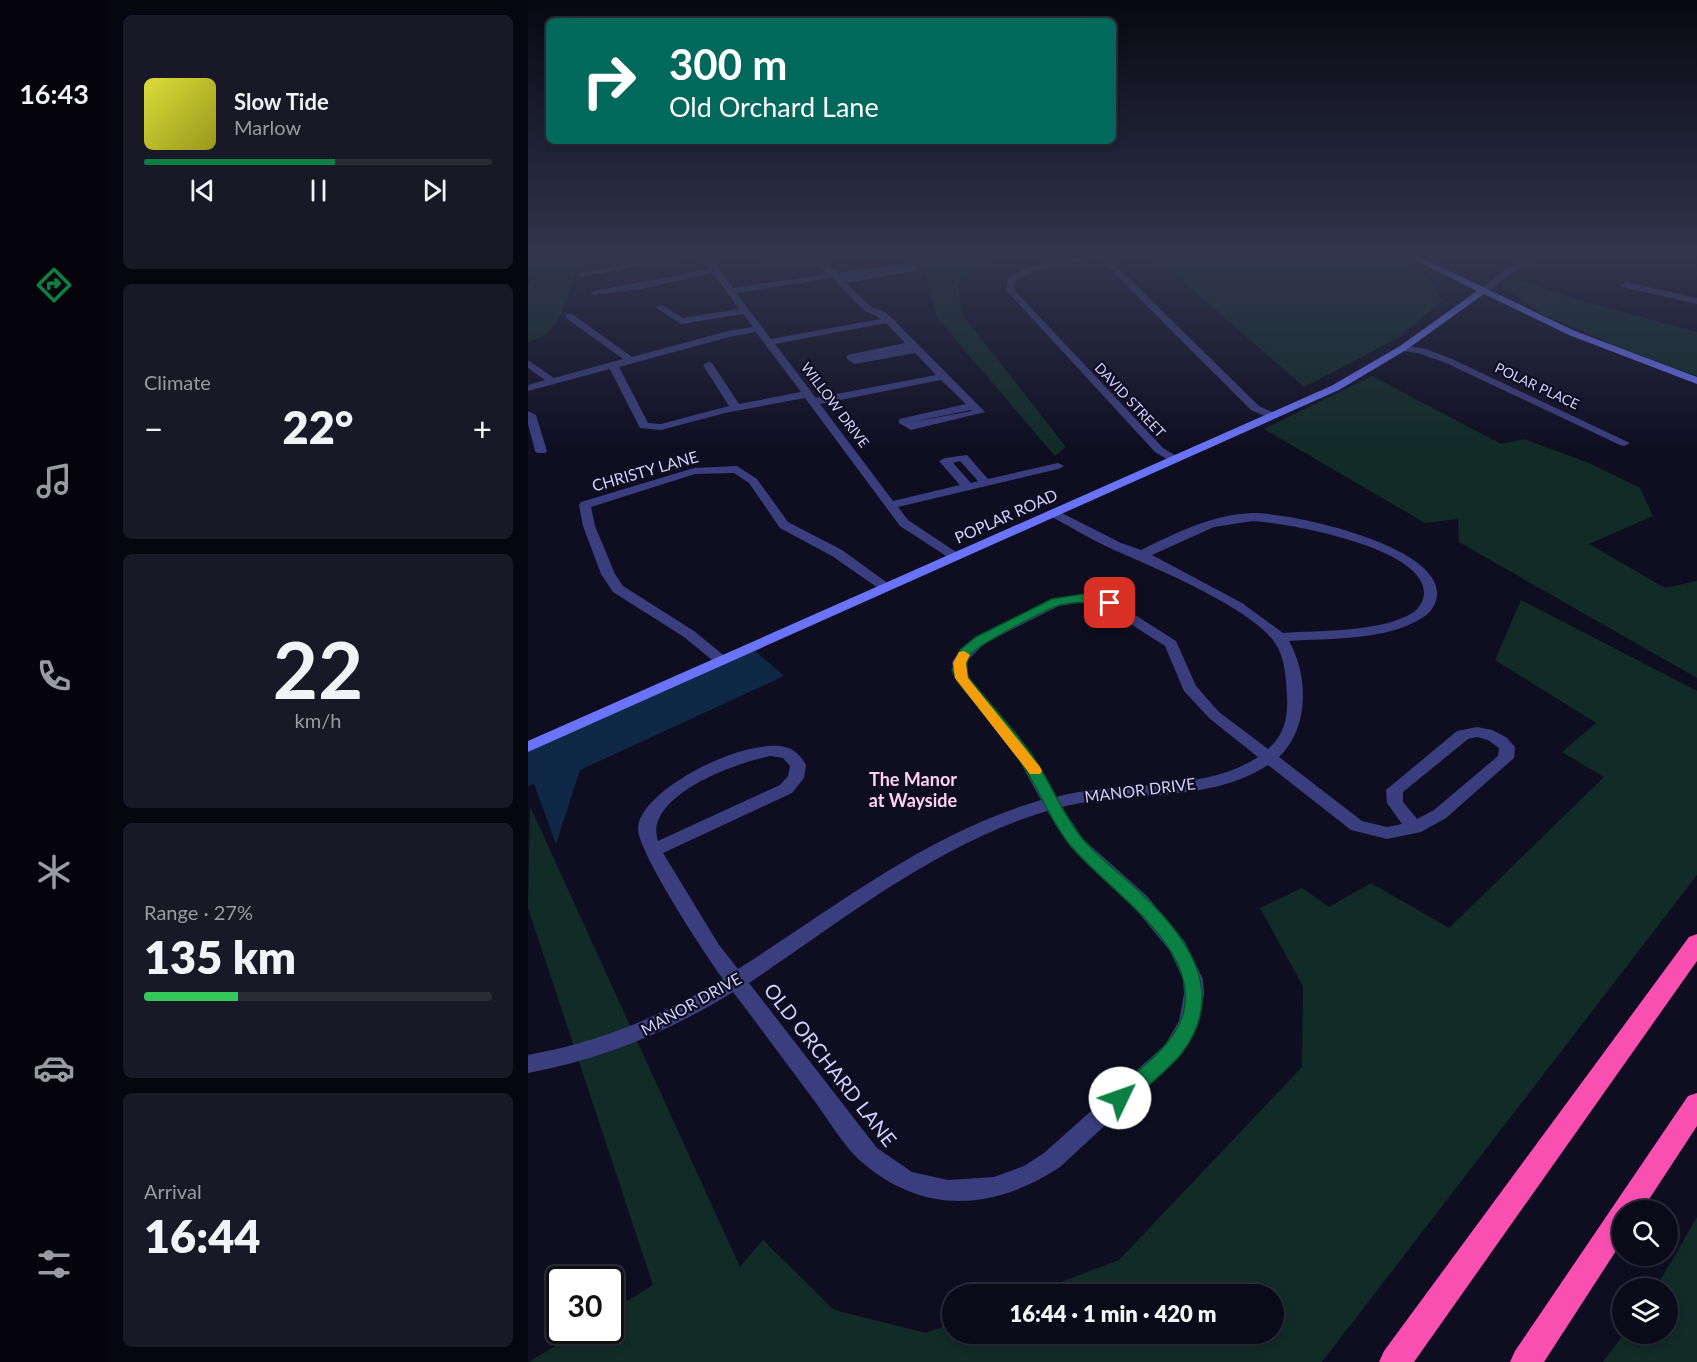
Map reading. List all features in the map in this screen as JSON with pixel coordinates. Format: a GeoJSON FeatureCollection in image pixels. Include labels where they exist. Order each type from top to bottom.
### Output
{"type":"FeatureCollection","features":[{"type":"Feature","properties":{"kind":"highway"},"geometry":{"type":"LineString","coordinates":[[1395,1362],[1697,943]]}},
{"type":"Feature","properties":{"kind":"highway"},"geometry":{"type":"LineString","coordinates":[[1633,1200],[1697,1104]]}},
{"type":"Feature","properties":{"kind":"highway"},"geometry":{"type":"LineString","coordinates":[[1526,1362],[1612,1232]]}},
{"type":"Feature","properties":{"kind":"street"},"geometry":{"type":"LineString","coordinates":[[575,321],[630,360]]}},
{"type":"Feature","properties":{"kind":"street","name":"WILLOW DRIVE"},"geometry":{"type":"LineString","coordinates":[[752,321],[908,527],[954,557]]}},
{"type":"Feature","properties":{"kind":"street"},"geometry":{"type":"LineString","coordinates":[[768,342],[886,321]]}},
{"type":"Feature","properties":{"kind":"street"},"geometry":{"type":"LineString","coordinates":[[890,321],[980,412],[911,427],[903,421],[973,406]]}},
{"type":"Feature","properties":{"kind":"street","name":"DAVID STREET"},"geometry":{"type":"LineString","coordinates":[[1041,321],[1159,450],[1174,459]]}},
{"type":"Feature","properties":{"kind":"street"},"geometry":{"type":"LineString","coordinates":[[1166,321],[1255,408],[1273,416]]}},
{"type":"Feature","properties":{"kind":"street","name":"POPLAR ROAD"},"geometry":{"type":"LineString","coordinates":[[528,747],[1347,382],[1403,348],[1433,321]]}},
{"type":"Feature","properties":{"kind":"street"},"geometry":{"type":"LineString","coordinates":[[1546,321],[1572,333],[1697,381]]}},
{"type":"Feature","properties":{"kind":"street"},"geometry":{"type":"LineString","coordinates":[[528,387],[758,329]]}},
{"type":"Feature","properties":{"kind":"street"},"geometry":{"type":"LineString","coordinates":[[916,347],[855,362],[849,357],[916,347]]}},
{"type":"Feature","properties":{"kind":"street","name":"POLAR PLACE"},"geometry":{"type":"LineString","coordinates":[[1403,348],[1423,351],[1449,361],[1624,443]]}},
{"type":"Feature","properties":{"kind":"street"},"geometry":{"type":"LineString","coordinates":[[528,363],[552,381]]}},
{"type":"Feature","properties":{"kind":"street"},"geometry":{"type":"LineString","coordinates":[[613,365],[621,375],[644,426],[648,428],[661,427],[736,408],[945,376]]}},
{"type":"Feature","properties":{"kind":"street"},"geometry":{"type":"LineString","coordinates":[[708,365],[736,408]]}},
{"type":"Feature","properties":{"kind":"street"},"geometry":{"type":"LineString","coordinates":[[528,414],[531,415],[541,451]]}},
{"type":"Feature","properties":{"kind":"street"},"geometry":{"type":"LineString","coordinates":[[968,487],[945,461],[963,457],[986,483]]}},
{"type":"Feature","properties":{"kind":"street"},"geometry":{"type":"LineString","coordinates":[[890,505],[1058,466]]}},
{"type":"Feature","properties":{"kind":"street","name":"CHRISTY LANE"},"geometry":{"type":"LineString","coordinates":[[722,661],[689,634],[618,589],[608,574],[589,526],[585,505],[694,471],[737,469],[753,481],[784,525],[837,553],[886,587]]}},
{"type":"Feature","properties":{"kind":"street","name":"MANOR DRIVE"},"geometry":{"type":"LineString","coordinates":[[528,1064],[575,1055],[631,1036],[735,981],[914,862],[951,842],[1009,817],[1053,804],[1100,794],[1218,780],[1252,769],[1284,744],[1295,718],[1290,664],[1279,638],[1252,615],[1142,555],[1114,545],[1060,510]]}},
{"type":"Feature","properties":{"kind":"street"},"geometry":{"type":"LineString","coordinates":[[1142,555],[1209,524],[1232,519],[1265,518],[1324,527],[1371,543],[1408,563],[1430,584],[1431,594],[1427,607],[1403,622],[1279,638]]}},
{"type":"Feature","properties":{"kind":"street","name":"OLD ORCHARD LANE"},"geometry":{"type":"LineString","coordinates":[[653,851],[786,789],[796,778],[798,765],[788,754],[761,752],[676,788],[654,808],[648,818],[646,830],[653,851],[712,950],[869,1155],[890,1172],[906,1181],[932,1189],[957,1192],[994,1188],[1032,1173],[1052,1161],[1172,1051],[1189,1022],[1194,994],[1190,970],[1178,946],[1140,902],[1077,843],[1026,758],[962,678],[959,663],[965,653],[981,640],[1065,599],[1084,598],[1105,602],[1162,636],[1176,652],[1185,680],[1196,697],[1214,715],[1357,826],[1377,832],[1415,828],[1440,814],[1506,758],[1508,753],[1503,741],[1487,733],[1463,735],[1398,786],[1393,796],[1395,803],[1415,828]]}},
{"type":"Feature","properties":{"kind":"green space"},"geometry":{"type":"Polygon","coordinates":[[[528,321],[557,321],[550,331],[528,342],[528,321]]]}},
{"type":"Feature","properties":{"kind":"green space"},"geometry":{"type":"Polygon","coordinates":[[[939,321],[967,321],[1066,447],[1055,456],[939,321]]]}},
{"type":"Feature","properties":{"kind":"green space"},"geometry":{"type":"Polygon","coordinates":[[[1228,321],[1419,321],[1398,338],[1304,387],[1228,321]]]}},
{"type":"Feature","properties":{"kind":"green space"},"geometry":{"type":"Polygon","coordinates":[[[1557,321],[1655,321],[1697,332],[1697,376],[1619,347],[1557,321]]]}},
{"type":"Feature","properties":{"kind":"green space"},"geometry":{"type":"Polygon","coordinates":[[[1372,376],[1501,444],[1524,439],[1589,463],[1640,488],[1653,516],[1589,544],[1665,588],[1697,581],[1697,678],[1459,542],[1458,519],[1425,523],[1264,429],[1372,376]]]}},
{"type":"Feature","properties":{"kind":"green space"},"geometry":{"type":"Polygon","coordinates":[[[1521,600],[1697,691],[1697,875],[1322,1362],[529,1362],[559,1344],[624,1344],[624,1303],[653,1285],[528,908],[530,806],[740,1267],[763,1240],[834,1310],[926,1333],[942,1327],[942,1344],[1284,1344],[1284,1284],[1055,1284],[1119,1260],[1302,1067],[1303,986],[1260,908],[1302,888],[1329,907],[1371,883],[1449,928],[1604,777],[1562,752],[1596,723],[1495,660],[1521,600]]]}},
{"type":"Feature","properties":{"kind":"green space"},"geometry":{"type":"Polygon","coordinates":[[[1697,1217],[1697,1362],[1603,1362],[1616,1344],[1678,1344],[1678,1278],[1662,1278],[1669,1266],[1678,1266],[1678,1250],[1697,1217]]]}},
{"type":"Feature","properties":{"kind":"water"},"geometry":{"type":"Polygon","coordinates":[[[753,649],[784,676],[580,770],[556,844],[534,784],[528,786],[528,742],[753,649]]]}},
{"type":"Feature","properties":{"kind":"slow traffic"},"geometry":{"type":"LineString","coordinates":[[964,655],[959,663],[962,678],[1035,771]]}},
{"type":"Feature","properties":{"kind":"district","name":"The Manor at Wayside"},"geometry":{"type":"Point","coordinates":[913,790]}},
{"type":"Feature","properties":{"kind":"route"},"geometry":{"type":"LineString","coordinates":[[1110,603],[1084,598],[1056,602],[981,640],[965,653],[959,663],[959,670],[962,678],[1039,777],[1064,826],[1077,843],[1140,902],[1178,946],[1190,970],[1193,979],[1193,1010],[1182,1038],[1172,1051],[1120,1098]]}}]}
